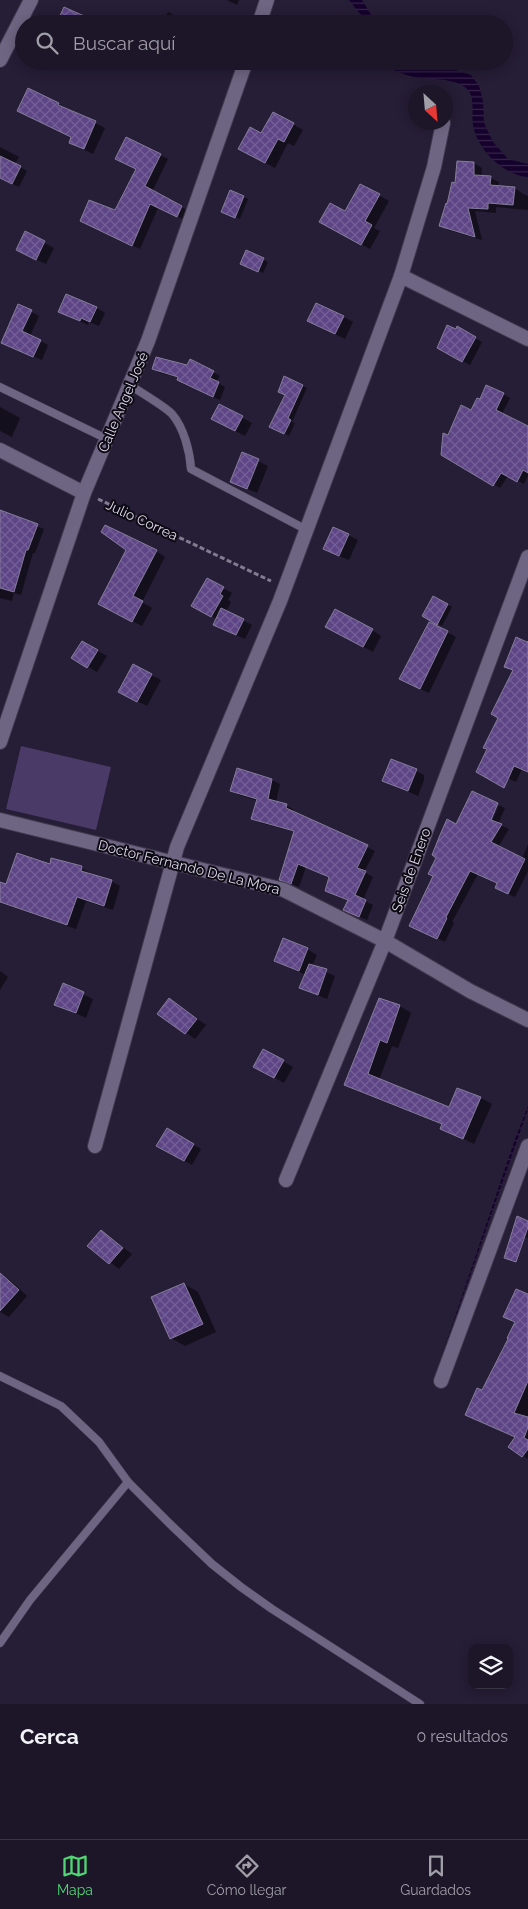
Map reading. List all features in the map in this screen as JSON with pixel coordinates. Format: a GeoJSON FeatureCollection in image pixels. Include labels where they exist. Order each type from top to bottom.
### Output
{"type":"FeatureCollection","features":[{"type":"Feature","properties":{"kind":"street"},"geometry":{"type":"LineString","coordinates":[[23,15],[31,0]]}},
{"type":"Feature","properties":{"kind":"street"},"geometry":{"type":"LineString","coordinates":[[262,15],[267,0]]}},
{"type":"Feature","properties":{"kind":"street"},"geometry":{"type":"LineString","coordinates":[[0,60],[15,31]]}},
{"type":"Feature","properties":{"kind":"street","name":"Calle Angel José"},"geometry":{"type":"LineString","coordinates":[[0,742],[84,493],[148,341],[243,70]]}},
{"type":"Feature","properties":{"kind":"street"},"geometry":{"type":"LineString","coordinates":[[94,1146],[177,847],[285,588],[307,530],[401,276],[434,167],[442,130]]}},
{"type":"Feature","properties":{"kind":"street"},"geometry":{"type":"LineString","coordinates":[[401,276],[527,336]]}},
{"type":"Feature","properties":{"kind":"street"},"geometry":{"type":"LineString","coordinates":[[0,450],[84,493]]}},
{"type":"Feature","properties":{"kind":"street","name":"Seis de Enero"},"geometry":{"type":"LineString","coordinates":[[286,1180],[385,941],[528,557]]}},
{"type":"Feature","properties":{"kind":"street","name":"Doctor Fernando De La Mora"},"geometry":{"type":"LineString","coordinates":[[0,820],[284,890],[385,941],[470,991],[528,1020]]}},
{"type":"Feature","properties":{"kind":"street"},"geometry":{"type":"LineString","coordinates":[[441,1381],[528,1146]]}},
{"type":"Feature","properties":{"kind":"lane"},"geometry":{"type":"LineString","coordinates":[[130,385],[172,414],[182,432],[190,458],[191,470],[307,530]]}},
{"type":"Feature","properties":{"kind":"lane"},"geometry":{"type":"LineString","coordinates":[[0,387],[107,439]]}},
{"type":"Feature","properties":{"kind":"lane"},"geometry":{"type":"LineString","coordinates":[[0,1376],[61,1406],[100,1442],[128,1482],[212,1564],[280,1614],[420,1704]]}},
{"type":"Feature","properties":{"kind":"lane"},"geometry":{"type":"LineString","coordinates":[[0,1643],[30,1600],[128,1482]]}},
{"type":"Feature","properties":{"kind":"path","name":"Julio Correa"},"geometry":{"type":"LineString","coordinates":[[84,493],[285,588]]}},
{"type":"Feature","properties":{"kind":"shaded area"},"geometry":{"type":"Polygon","coordinates":[[[349,0],[362,0],[371,15],[361,15],[349,0]]]}},
{"type":"Feature","properties":{"kind":"shaded area"},"geometry":{"type":"Polygon","coordinates":[[[394,70],[456,70],[471,75],[479,86],[483,101],[484,123],[493,142],[508,159],[528,164],[528,177],[509,171],[501,166],[480,143],[473,125],[471,95],[466,88],[461,84],[447,80],[417,77],[394,70]]]}},
{"type":"Feature","properties":{"kind":"shaded area"},"geometry":{"type":"Polygon","coordinates":[[[21,746],[111,767],[96,830],[6,809],[21,746]]]}},
{"type":"Feature","properties":{"kind":"shaded area"},"geometry":{"type":"Polygon","coordinates":[[[528,1106],[528,1109],[432,1385],[515,1139],[528,1106]]]}},
{"type":"Feature","properties":{"kind":"building"},"geometry":{"type":"Polygon","coordinates":[[[64,7],[82,15],[60,15],[64,7]]]}},
{"type":"Feature","properties":{"kind":"building"},"geometry":{"type":"Polygon","coordinates":[[[28,88],[59,103],[58,105],[96,121],[84,149],[69,143],[71,137],[17,111],[28,88]]]}},
{"type":"Feature","properties":{"kind":"building"},"geometry":{"type":"Polygon","coordinates":[[[273,112],[294,123],[284,142],[278,139],[265,163],[238,149],[250,127],[261,133],[273,112]]]}},
{"type":"Feature","properties":{"kind":"building"},"geometry":{"type":"Polygon","coordinates":[[[126,137],[161,154],[145,186],[182,206],[177,217],[150,204],[132,246],[80,221],[89,200],[115,210],[136,169],[115,159],[126,137]]]}},
{"type":"Feature","properties":{"kind":"building"},"geometry":{"type":"Polygon","coordinates":[[[0,156],[21,166],[12,184],[0,178],[0,156]]]}},
{"type":"Feature","properties":{"kind":"building"},"geometry":{"type":"Polygon","coordinates":[[[457,161],[474,162],[474,175],[491,176],[490,185],[515,187],[513,205],[488,203],[488,209],[468,208],[475,237],[439,226],[452,182],[455,183],[457,161]]]}},
{"type":"Feature","properties":{"kind":"building"},"geometry":{"type":"Polygon","coordinates":[[[360,184],[380,194],[365,221],[372,225],[361,245],[319,222],[330,203],[345,211],[360,184]]]}},
{"type":"Feature","properties":{"kind":"building"},"geometry":{"type":"Polygon","coordinates":[[[230,190],[244,196],[235,218],[221,212],[230,190]]]}},
{"type":"Feature","properties":{"kind":"building"},"geometry":{"type":"Polygon","coordinates":[[[25,231],[45,241],[36,260],[16,250],[25,231]]]}},
{"type":"Feature","properties":{"kind":"building"},"geometry":{"type":"Polygon","coordinates":[[[246,250],[264,258],[258,272],[240,264],[246,250]]]}},
{"type":"Feature","properties":{"kind":"building"},"geometry":{"type":"Polygon","coordinates":[[[66,294],[97,307],[90,322],[81,318],[80,321],[58,312],[66,294]]]}},
{"type":"Feature","properties":{"kind":"building"},"geometry":{"type":"Polygon","coordinates":[[[316,303],[344,316],[335,334],[307,321],[316,303]]]}},
{"type":"Feature","properties":{"kind":"building"},"geometry":{"type":"Polygon","coordinates":[[[18,304],[32,310],[22,331],[41,340],[33,357],[1,343],[18,304]]]}},
{"type":"Feature","properties":{"kind":"building"},"geometry":{"type":"Polygon","coordinates":[[[447,325],[456,329],[457,326],[476,337],[462,362],[437,348],[447,325]]]}},
{"type":"Feature","properties":{"kind":"building"},"geometry":{"type":"Polygon","coordinates":[[[156,357],[187,365],[190,359],[214,371],[210,378],[219,382],[213,397],[177,380],[178,377],[152,369],[156,357]]]}},
{"type":"Feature","properties":{"kind":"building"},"geometry":{"type":"Polygon","coordinates":[[[284,376],[303,385],[288,418],[291,420],[284,434],[269,427],[285,395],[278,392],[284,376]]]}},
{"type":"Feature","properties":{"kind":"building"},"geometry":{"type":"Polygon","coordinates":[[[486,385],[504,393],[496,410],[528,426],[528,473],[523,470],[517,482],[501,473],[493,486],[441,455],[443,433],[448,435],[461,405],[471,410],[477,398],[480,399],[486,385]]]}},
{"type":"Feature","properties":{"kind":"building"},"geometry":{"type":"Polygon","coordinates":[[[219,404],[243,416],[235,431],[211,419],[219,404]]]}},
{"type":"Feature","properties":{"kind":"building"},"geometry":{"type":"Polygon","coordinates":[[[242,452],[259,459],[247,489],[230,482],[242,452]]]}},
{"type":"Feature","properties":{"kind":"building"},"geometry":{"type":"Polygon","coordinates":[[[0,510],[38,524],[28,550],[26,550],[14,592],[0,588],[0,510]]]}},
{"type":"Feature","properties":{"kind":"building"},"geometry":{"type":"Polygon","coordinates":[[[105,525],[157,550],[133,596],[143,601],[132,622],[98,604],[126,550],[101,532],[105,525]]]}},
{"type":"Feature","properties":{"kind":"building"},"geometry":{"type":"Polygon","coordinates":[[[333,527],[349,534],[339,556],[323,549],[333,527]]]}},
{"type":"Feature","properties":{"kind":"building"},"geometry":{"type":"Polygon","coordinates":[[[207,578],[224,587],[220,594],[223,596],[211,617],[191,606],[207,578]]]}},
{"type":"Feature","properties":{"kind":"building"},"geometry":{"type":"Polygon","coordinates":[[[433,596],[448,604],[437,625],[422,616],[433,596]]]}},
{"type":"Feature","properties":{"kind":"building"},"geometry":{"type":"Polygon","coordinates":[[[221,608],[244,619],[236,635],[213,625],[221,608]]]}},
{"type":"Feature","properties":{"kind":"building"},"geometry":{"type":"Polygon","coordinates":[[[335,609],[373,629],[363,647],[325,627],[335,609]]]}},
{"type":"Feature","properties":{"kind":"building"},"geometry":{"type":"Polygon","coordinates":[[[429,622],[448,631],[420,689],[399,679],[429,622]]]}},
{"type":"Feature","properties":{"kind":"building"},"geometry":{"type":"Polygon","coordinates":[[[516,637],[528,641],[528,772],[514,766],[504,788],[476,772],[487,749],[483,748],[498,718],[491,714],[513,670],[504,667],[516,637]]]}},
{"type":"Feature","properties":{"kind":"building"},"geometry":{"type":"Polygon","coordinates":[[[82,641],[98,650],[87,668],[71,658],[82,641]]]}},
{"type":"Feature","properties":{"kind":"building"},"geometry":{"type":"Polygon","coordinates":[[[133,664],[152,674],[137,702],[118,692],[133,664]]]}},
{"type":"Feature","properties":{"kind":"building"},"geometry":{"type":"Polygon","coordinates":[[[391,759],[417,769],[408,791],[382,781],[391,759]]]}},
{"type":"Feature","properties":{"kind":"building"},"geometry":{"type":"Polygon","coordinates":[[[237,768],[272,779],[268,799],[287,804],[286,808],[368,845],[357,868],[366,871],[355,895],[366,900],[359,917],[343,910],[348,900],[325,891],[329,877],[298,864],[291,884],[279,880],[294,831],[251,819],[257,799],[230,791],[237,768]]]}},
{"type":"Feature","properties":{"kind":"building"},"geometry":{"type":"Polygon","coordinates":[[[472,791],[498,803],[491,820],[502,824],[491,842],[525,859],[508,894],[495,888],[497,883],[470,871],[446,917],[437,939],[409,926],[433,876],[428,874],[436,858],[432,855],[447,819],[456,824],[472,791]]]}},
{"type":"Feature","properties":{"kind":"building"},"geometry":{"type":"Polygon","coordinates":[[[17,853],[50,864],[51,858],[82,866],[81,871],[112,880],[104,906],[77,897],[67,925],[0,902],[0,882],[6,884],[17,853]]]}},
{"type":"Feature","properties":{"kind":"building"},"geometry":{"type":"Polygon","coordinates":[[[283,938],[308,948],[299,971],[274,961],[283,938]]]}},
{"type":"Feature","properties":{"kind":"building"},"geometry":{"type":"Polygon","coordinates":[[[309,964],[327,969],[318,995],[299,988],[309,964]]]}},
{"type":"Feature","properties":{"kind":"building"},"geometry":{"type":"Polygon","coordinates":[[[63,983],[84,992],[76,1013],[54,1005],[63,983]]]}},
{"type":"Feature","properties":{"kind":"building"},"geometry":{"type":"Polygon","coordinates":[[[169,998],[197,1019],[185,1034],[157,1014],[169,998]]]}},
{"type":"Feature","properties":{"kind":"building"},"geometry":{"type":"Polygon","coordinates":[[[379,998],[400,1005],[387,1043],[380,1040],[368,1074],[449,1107],[457,1088],[481,1097],[463,1139],[440,1129],[442,1124],[344,1085],[379,998]]]}},
{"type":"Feature","properties":{"kind":"building"},"geometry":{"type":"Polygon","coordinates":[[[263,1049],[284,1060],[274,1078],[253,1067],[263,1049]]]}},
{"type":"Feature","properties":{"kind":"building"},"geometry":{"type":"Polygon","coordinates":[[[167,1128],[194,1144],[184,1161],[156,1146],[167,1128]]]}},
{"type":"Feature","properties":{"kind":"building"},"geometry":{"type":"Polygon","coordinates":[[[517,1216],[528,1221],[528,1227],[516,1262],[504,1258],[517,1216]]]}},
{"type":"Feature","properties":{"kind":"building"},"geometry":{"type":"Polygon","coordinates":[[[101,1230],[123,1248],[109,1264],[87,1246],[101,1230]]]}},
{"type":"Feature","properties":{"kind":"building"},"geometry":{"type":"Polygon","coordinates":[[[0,1273],[19,1290],[0,1311],[0,1273]]]}},
{"type":"Feature","properties":{"kind":"building"},"geometry":{"type":"Polygon","coordinates":[[[184,1283],[203,1324],[170,1339],[151,1297],[184,1283]]]}},
{"type":"Feature","properties":{"kind":"building"},"geometry":{"type":"Polygon","coordinates":[[[516,1289],[528,1294],[528,1381],[514,1413],[528,1417],[528,1427],[524,1438],[528,1440],[528,1449],[522,1457],[508,1447],[515,1437],[465,1415],[477,1388],[482,1390],[515,1322],[503,1317],[516,1289]]]}}]}
